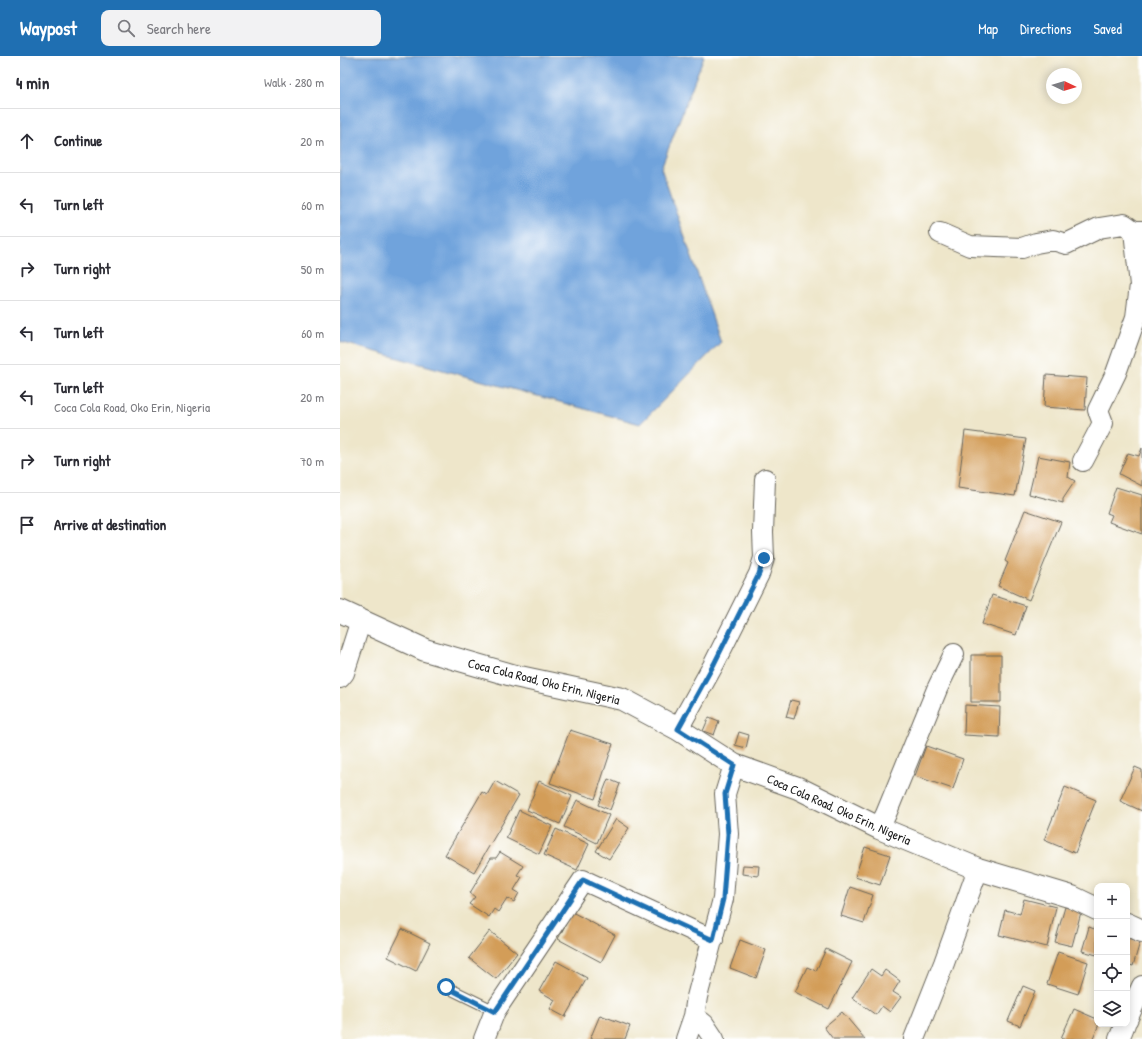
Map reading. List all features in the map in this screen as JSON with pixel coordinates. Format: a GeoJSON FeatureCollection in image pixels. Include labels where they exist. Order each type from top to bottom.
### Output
{"type":"FeatureCollection","features":[{"type":"Feature","properties":{"kind":"street"},"geometry":{"type":"LineString","coordinates":[[940,233],[970,246],[1022,248],[1036,243],[1053,240],[1066,244],[1099,228],[1124,224],[1138,231],[1140,285],[1136,317],[1116,374],[1098,410],[1103,423],[1083,461]]}},
{"type":"Feature","properties":{"kind":"street"},"geometry":{"type":"LineString","coordinates":[[678,729],[714,664],[759,574],[764,558],[763,532],[765,479]]}},
{"type":"Feature","properties":{"kind":"street","name":"Coca Cola Road, Oko Erin, Nigeria"},"geometry":{"type":"LineString","coordinates":[[340,611],[425,650],[515,676],[622,698],[678,729],[734,765],[798,788],[879,828],[978,869],[1072,897],[1094,908]]}},
{"type":"Feature","properties":{"kind":"street"},"geometry":{"type":"LineString","coordinates":[[340,678],[344,673],[344,655],[361,620]]}},
{"type":"Feature","properties":{"kind":"street"},"geometry":{"type":"LineString","coordinates":[[879,828],[937,689],[954,654]]}},
{"type":"Feature","properties":{"kind":"street"},"geometry":{"type":"LineString","coordinates":[[686,1039],[694,1016],[697,997],[723,899],[728,834],[725,794],[734,765]]}},
{"type":"Feature","properties":{"kind":"street"},"geometry":{"type":"LineString","coordinates":[[914,1039],[978,869]]}},
{"type":"Feature","properties":{"kind":"street"},"geometry":{"type":"LineString","coordinates":[[484,1039],[495,1012],[583,880],[713,940]]}},
{"type":"Feature","properties":{"kind":"street"},"geometry":{"type":"LineString","coordinates":[[1130,925],[1142,931]]}},
{"type":"Feature","properties":{"kind":"street"},"geometry":{"type":"LineString","coordinates":[[1130,1013],[1142,986]]}},
{"type":"Feature","properties":{"kind":"street"},"geometry":{"type":"LineString","coordinates":[[694,1016],[704,1024],[714,1039]]}},
{"type":"Feature","properties":{"kind":"street"},"geometry":{"type":"LineString","coordinates":[[1119,1039],[1124,1027]]}},
{"type":"Feature","properties":{"kind":"lane"},"geometry":{"type":"LineString","coordinates":[[446,987],[495,1012]]}},
{"type":"Feature","properties":{"kind":"water"},"geometry":{"type":"Polygon","coordinates":[[[340,56],[704,56],[661,168],[721,342],[640,424],[340,342],[340,56]]]}},
{"type":"Feature","properties":{"kind":"building"},"geometry":{"type":"Polygon","coordinates":[[[1046,375],[1087,378],[1085,410],[1044,407],[1046,375]]]}},
{"type":"Feature","properties":{"kind":"building"},"geometry":{"type":"Polygon","coordinates":[[[965,431],[1026,439],[1015,496],[958,488],[965,431]]]}},
{"type":"Feature","properties":{"kind":"building"},"geometry":{"type":"Polygon","coordinates":[[[1142,448],[1142,486],[1119,474],[1128,453],[1139,456],[1142,448]]]}},
{"type":"Feature","properties":{"kind":"building"},"geometry":{"type":"Polygon","coordinates":[[[1038,456],[1070,462],[1068,477],[1075,481],[1063,499],[1063,503],[1029,494],[1038,456]]]}},
{"type":"Feature","properties":{"kind":"building"},"geometry":{"type":"Polygon","coordinates":[[[1116,487],[1142,495],[1142,534],[1109,522],[1112,515],[1107,513],[1116,487]]]}},
{"type":"Feature","properties":{"kind":"building"},"geometry":{"type":"Polygon","coordinates":[[[1025,510],[1061,522],[1029,600],[998,586],[1008,563],[1005,561],[1025,510]]]}},
{"type":"Feature","properties":{"kind":"building"},"geometry":{"type":"Polygon","coordinates":[[[992,595],[1026,606],[1016,635],[982,624],[992,595]]]}},
{"type":"Feature","properties":{"kind":"building"},"geometry":{"type":"Polygon","coordinates":[[[971,655],[1001,655],[1001,702],[971,702],[971,655]]]}},
{"type":"Feature","properties":{"kind":"building"},"geometry":{"type":"Polygon","coordinates":[[[791,700],[799,702],[794,719],[786,717],[791,700]]]}},
{"type":"Feature","properties":{"kind":"building"},"geometry":{"type":"Polygon","coordinates":[[[965,705],[1000,707],[999,737],[964,735],[965,705]]]}},
{"type":"Feature","properties":{"kind":"building"},"geometry":{"type":"Polygon","coordinates":[[[709,717],[719,721],[714,735],[703,731],[709,717]]]}},
{"type":"Feature","properties":{"kind":"building"},"geometry":{"type":"Polygon","coordinates":[[[570,730],[613,744],[595,799],[550,783],[570,730]]]}},
{"type":"Feature","properties":{"kind":"building"},"geometry":{"type":"Polygon","coordinates":[[[739,732],[749,735],[746,748],[735,745],[739,732]]]}},
{"type":"Feature","properties":{"kind":"building"},"geometry":{"type":"Polygon","coordinates":[[[926,746],[963,759],[953,789],[915,776],[926,746]]]}},
{"type":"Feature","properties":{"kind":"building"},"geometry":{"type":"Polygon","coordinates":[[[1135,767],[1142,770],[1142,811],[1120,801],[1135,767]]]}},
{"type":"Feature","properties":{"kind":"building"},"geometry":{"type":"Polygon","coordinates":[[[608,779],[620,784],[610,810],[598,805],[608,779]]]}},
{"type":"Feature","properties":{"kind":"building"},"geometry":{"type":"Polygon","coordinates":[[[495,781],[519,795],[474,872],[445,855],[482,792],[487,795],[495,781]]]}},
{"type":"Feature","properties":{"kind":"building"},"geometry":{"type":"Polygon","coordinates":[[[539,781],[572,796],[560,824],[527,810],[539,781]]]}},
{"type":"Feature","properties":{"kind":"building"},"geometry":{"type":"Polygon","coordinates":[[[1065,787],[1096,800],[1075,853],[1044,840],[1065,787]]]}},
{"type":"Feature","properties":{"kind":"building"},"geometry":{"type":"Polygon","coordinates":[[[577,800],[609,815],[597,843],[564,827],[577,800]]]}},
{"type":"Feature","properties":{"kind":"building"},"geometry":{"type":"Polygon","coordinates":[[[519,810],[552,826],[539,854],[506,838],[519,810]]]}},
{"type":"Feature","properties":{"kind":"building"},"geometry":{"type":"Polygon","coordinates":[[[616,819],[629,828],[609,859],[596,851],[616,819]]]}},
{"type":"Feature","properties":{"kind":"building"},"geometry":{"type":"Polygon","coordinates":[[[556,829],[589,844],[577,870],[544,855],[556,829]]]}},
{"type":"Feature","properties":{"kind":"building"},"geometry":{"type":"Polygon","coordinates":[[[865,847],[890,855],[880,885],[855,877],[865,847]]]}},
{"type":"Feature","properties":{"kind":"building"},"geometry":{"type":"Polygon","coordinates":[[[500,852],[523,866],[517,875],[522,877],[514,890],[519,893],[514,902],[507,898],[498,912],[494,909],[489,917],[469,904],[475,897],[470,893],[491,858],[496,858],[500,852]]]}},
{"type":"Feature","properties":{"kind":"building"},"geometry":{"type":"Polygon","coordinates":[[[743,865],[759,866],[758,876],[742,874],[743,865]]]}},
{"type":"Feature","properties":{"kind":"building"},"geometry":{"type":"Polygon","coordinates":[[[850,887],[873,895],[864,923],[841,916],[850,887]]]}},
{"type":"Feature","properties":{"kind":"building"},"geometry":{"type":"Polygon","coordinates":[[[1024,899],[1056,907],[1047,947],[999,935],[1005,910],[1020,914],[1024,899]]]}},
{"type":"Feature","properties":{"kind":"building"},"geometry":{"type":"Polygon","coordinates":[[[1065,907],[1081,912],[1072,946],[1055,942],[1065,907]]]}},
{"type":"Feature","properties":{"kind":"building"},"geometry":{"type":"Polygon","coordinates":[[[572,912],[615,935],[601,962],[558,939],[572,912]]]}},
{"type":"Feature","properties":{"kind":"building"},"geometry":{"type":"Polygon","coordinates":[[[1089,927],[1094,929],[1094,954],[1082,951],[1089,927]]]}},
{"type":"Feature","properties":{"kind":"building"},"geometry":{"type":"Polygon","coordinates":[[[402,929],[430,943],[416,971],[388,957],[402,929]]]}},
{"type":"Feature","properties":{"kind":"building"},"geometry":{"type":"Polygon","coordinates":[[[490,931],[517,953],[496,979],[469,958],[490,931]]]}},
{"type":"Feature","properties":{"kind":"building"},"geometry":{"type":"Polygon","coordinates":[[[1130,939],[1140,942],[1133,966],[1130,965],[1130,939]]]}},
{"type":"Feature","properties":{"kind":"building"},"geometry":{"type":"Polygon","coordinates":[[[740,940],[766,950],[756,978],[730,968],[740,940]]]}},
{"type":"Feature","properties":{"kind":"building"},"geometry":{"type":"Polygon","coordinates":[[[826,949],[852,962],[829,1009],[795,992],[807,967],[816,971],[826,949]]]}},
{"type":"Feature","properties":{"kind":"building"},"geometry":{"type":"Polygon","coordinates":[[[1058,952],[1088,962],[1078,994],[1047,984],[1058,952]]]}},
{"type":"Feature","properties":{"kind":"building"},"geometry":{"type":"Polygon","coordinates":[[[556,961],[587,978],[565,1017],[550,1009],[555,1000],[539,991],[556,961]]]}},
{"type":"Feature","properties":{"kind":"building"},"geometry":{"type":"Polygon","coordinates":[[[871,969],[881,976],[885,970],[900,981],[893,992],[901,997],[890,1012],[882,1006],[876,1015],[852,998],[871,969]]]}},
{"type":"Feature","properties":{"kind":"building"},"geometry":{"type":"Polygon","coordinates":[[[1023,986],[1035,991],[1020,1026],[1008,1021],[1023,986]]]}},
{"type":"Feature","properties":{"kind":"building"},"geometry":{"type":"Polygon","coordinates":[[[1074,1009],[1094,1018],[1094,1027],[1098,1027],[1093,1039],[1061,1038],[1074,1009]]]}},
{"type":"Feature","properties":{"kind":"building"},"geometry":{"type":"Polygon","coordinates":[[[842,1012],[865,1039],[833,1039],[824,1027],[842,1012]]]}},
{"type":"Feature","properties":{"kind":"building"},"geometry":{"type":"Polygon","coordinates":[[[600,1015],[630,1026],[625,1039],[590,1039],[600,1015]]]}},
{"type":"Feature","properties":{"kind":"route"},"geometry":{"type":"LineString","coordinates":[[446,987],[495,1012],[583,880],[713,940],[723,899],[728,834],[725,794],[734,765],[678,729],[714,664],[759,574],[764,558]]}}]}
